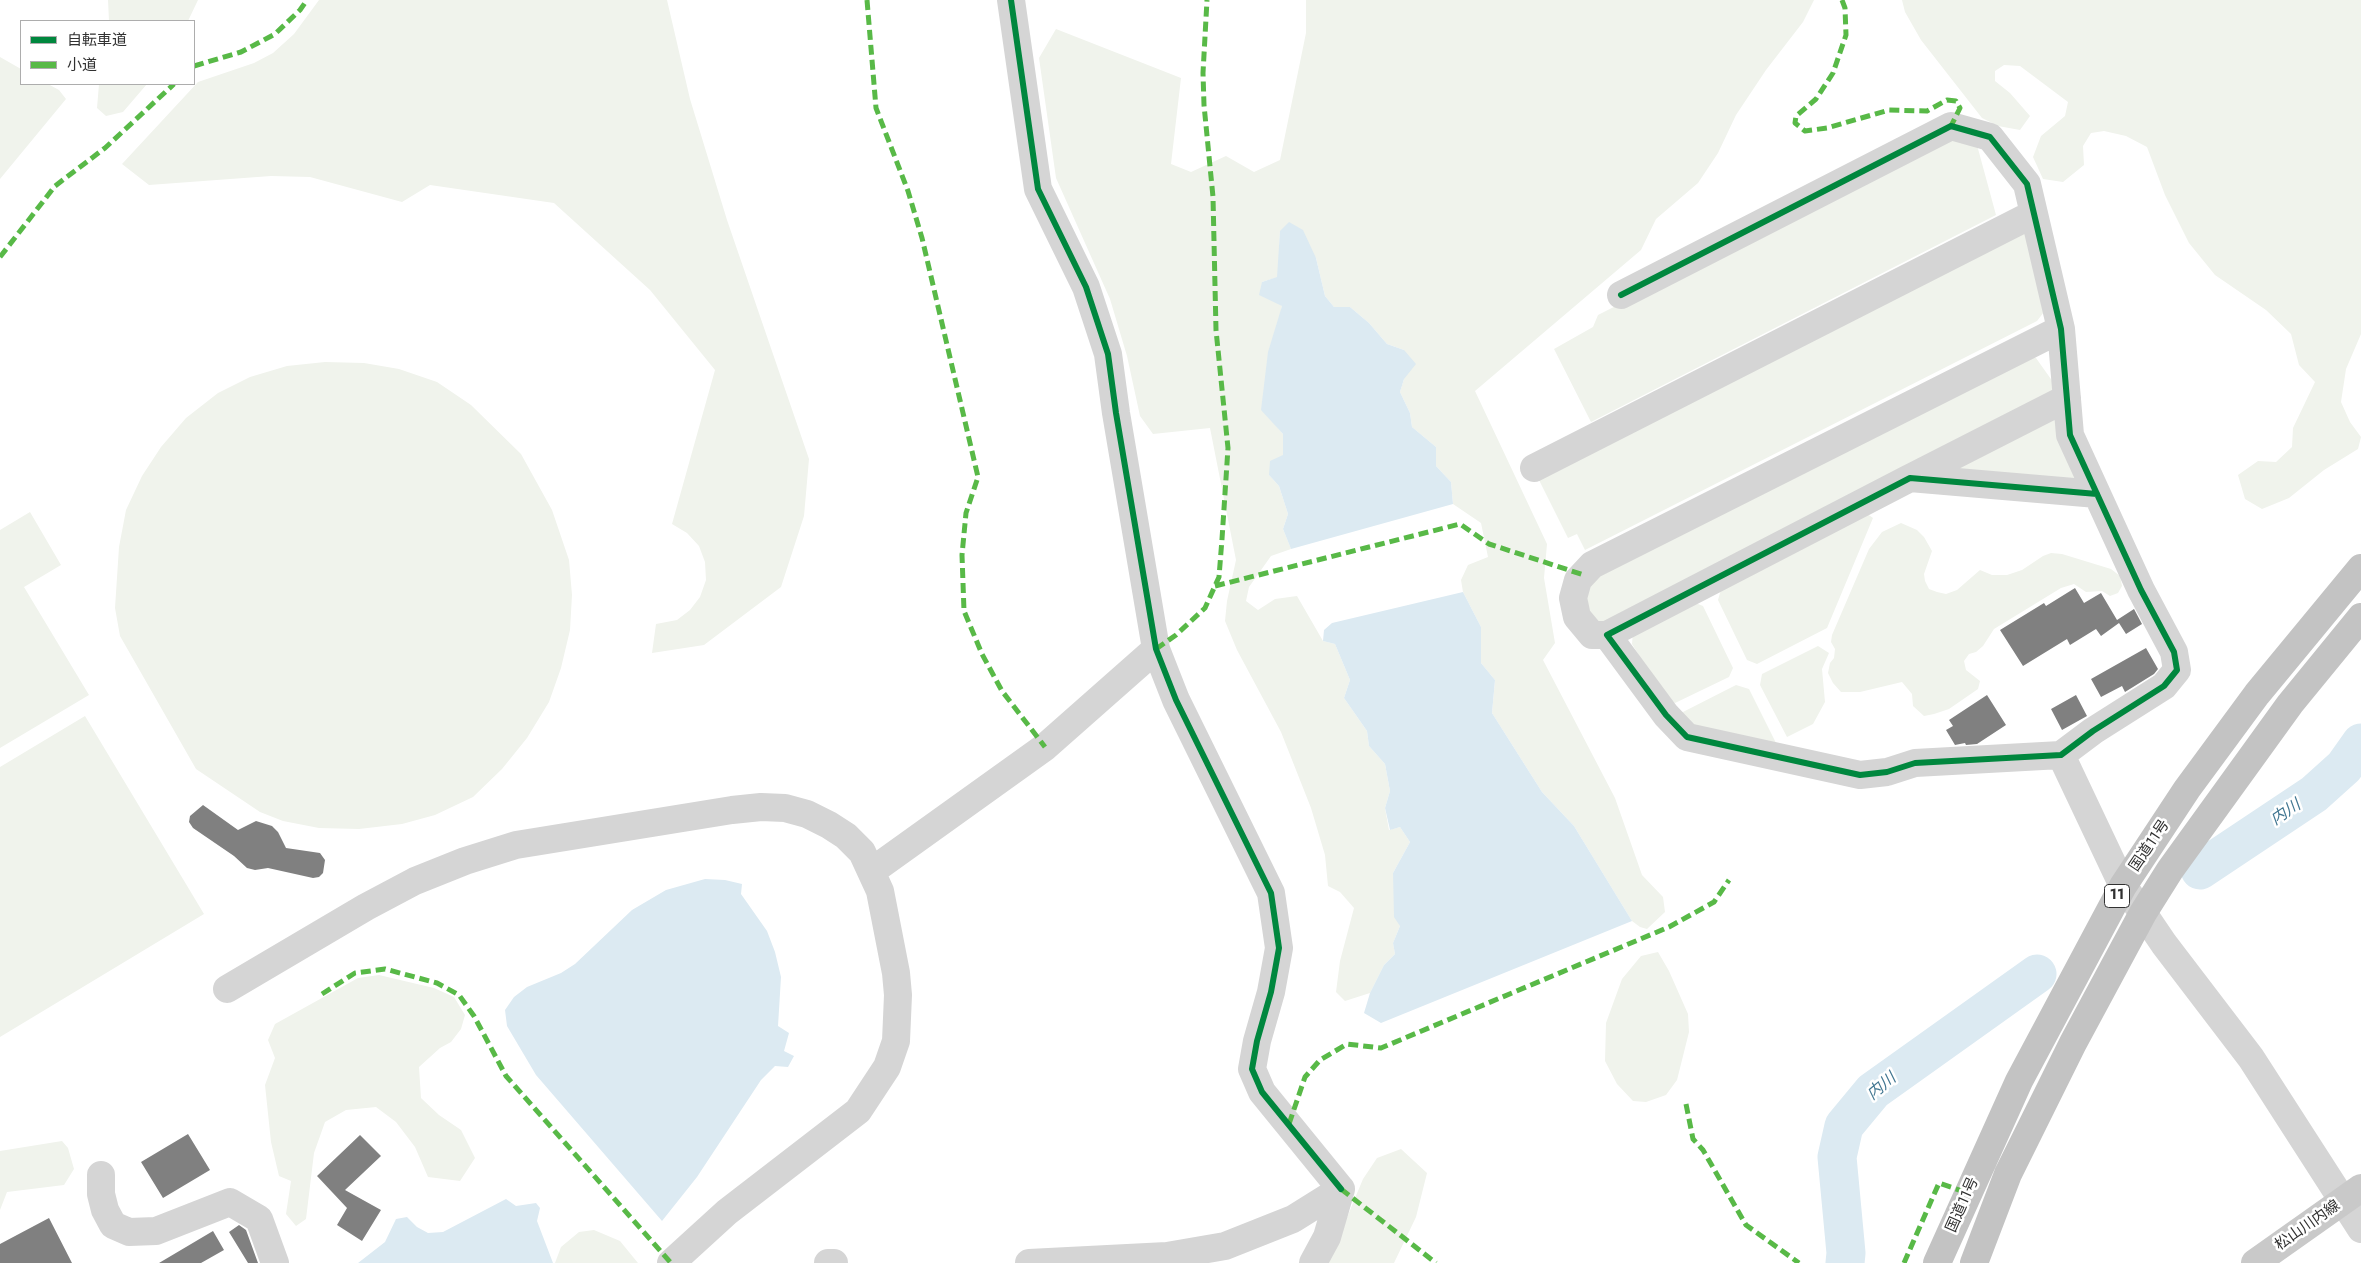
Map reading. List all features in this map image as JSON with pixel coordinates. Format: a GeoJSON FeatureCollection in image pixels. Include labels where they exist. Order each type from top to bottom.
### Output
{"type":"FeatureCollection","features":[{"type":"Feature","properties":{"kind":"highway","name":"国道11号"},"geometry":{"type":"LineString","coordinates":[[1937,1263],[2019,1081],[2122,886],[2187,789],[2257,694],[2361,568]]}},
{"type":"Feature","properties":{"kind":"highway","name":"国道11号"},"geometry":{"type":"LineString","coordinates":[[1974,1263],[2008,1174],[2073,1043],[2144,913],[2170,870],[2290,704],[2361,617]]}},
{"type":"Feature","properties":{"kind":"main road","name":"松山川内線"},"geometry":{"type":"LineString","coordinates":[[2255,1263],[2352,1195]]}},
{"type":"Feature","properties":{"kind":"street"},"geometry":{"type":"LineString","coordinates":[[1011,0],[1038,189],[1086,288],[1108,354],[1116,413],[1156,649],[1176,700],[1271,892],[1279,948],[1271,992],[1257,1041],[1252,1069],[1262,1092],[1341,1189]]}},
{"type":"Feature","properties":{"kind":"street"},"geometry":{"type":"LineString","coordinates":[[1607,635],[1666,715],[1686,737],[1860,775],[1887,772],[1915,763],[2061,755],[2093,731],[2164,686],[2177,670],[2174,652],[2141,590],[2070,435],[2061,329],[2027,184],[1990,137],[1951,126],[1621,295]]}},
{"type":"Feature","properties":{"kind":"street"},"geometry":{"type":"LineString","coordinates":[[1534,468],[2033,214]]}},
{"type":"Feature","properties":{"kind":"street"},"geometry":{"type":"LineString","coordinates":[[2061,329],[1592,565],[1578,580],[1573,598],[1577,617],[1592,635],[1607,635],[2067,398]]}},
{"type":"Feature","properties":{"kind":"street"},"geometry":{"type":"LineString","coordinates":[[1910,478],[2097,494]]}},
{"type":"Feature","properties":{"kind":"street"},"geometry":{"type":"LineString","coordinates":[[872,871],[1046,747],[1156,649]]}},
{"type":"Feature","properties":{"kind":"street"},"geometry":{"type":"LineString","coordinates":[[2061,755],[2122,886],[2144,913],[2164,944],[2352,1195],[2361,1229]]}},
{"type":"Feature","properties":{"kind":"street"},"geometry":{"type":"LineString","coordinates":[[227,989],[366,907],[415,881],[490,853],[556,837],[732,810],[786,808],[807,814],[846,836],[862,852],[872,871],[884,910],[898,995],[896,1041],[887,1067],[858,1111],[727,1212],[671,1263]]}},
{"type":"Feature","properties":{"kind":"street"},"geometry":{"type":"LineString","coordinates":[[101,1174],[101,1194],[105,1210],[113,1225],[129,1232],[156,1231],[230,1202],[259,1219],[275,1263]]}},
{"type":"Feature","properties":{"kind":"street"},"geometry":{"type":"LineString","coordinates":[[1029,1263],[1167,1256],[1225,1246],[1293,1219],[1341,1189]]}},
{"type":"Feature","properties":{"kind":"street"},"geometry":{"type":"LineString","coordinates":[[1313,1263],[1327,1237],[1341,1189]]}},
{"type":"Feature","properties":{"kind":"street"},"geometry":{"type":"LineString","coordinates":[[828,1263],[834,1263]]}},
{"type":"Feature","properties":{"kind":"shaded area"},"geometry":{"type":"Polygon","coordinates":[[[108,0],[198,0],[188,20],[109,20],[108,0]]]}},
{"type":"Feature","properties":{"kind":"shaded area"},"geometry":{"type":"Polygon","coordinates":[[[319,0],[667,0],[690,99],[727,220],[809,459],[804,516],[781,587],[704,645],[652,653],[656,624],[677,620],[690,610],[700,597],[706,580],[705,562],[699,546],[687,533],[672,524],[715,370],[650,290],[554,203],[430,185],[402,202],[310,177],[271,176],[149,185],[122,164],[198,82],[254,63],[273,53],[294,34],[319,0]]]}},
{"type":"Feature","properties":{"kind":"shaded area"},"geometry":{"type":"Polygon","coordinates":[[[1306,0],[1814,0],[1803,22],[1766,70],[1736,115],[1718,153],[1698,183],[1656,219],[1641,250],[1475,391],[1547,544],[1544,578],[1555,643],[1543,660],[1615,798],[1642,875],[1663,897],[1665,912],[1647,929],[1640,927],[1632,921],[1574,826],[1542,792],[1492,713],[1495,680],[1481,663],[1481,627],[1463,592],[1461,580],[1468,565],[1488,557],[1481,523],[1453,504],[1451,482],[1436,466],[1436,447],[1412,427],[1410,413],[1400,392],[1404,379],[1404,350],[1387,344],[1369,323],[1350,307],[1334,307],[1325,296],[1316,258],[1280,231],[1278,277],[1262,282],[1282,306],[1262,409],[1283,434],[1283,456],[1269,475],[1279,486],[1288,514],[1283,529],[1291,549],[1271,556],[1249,587],[1246,601],[1258,610],[1275,599],[1297,596],[1323,641],[1335,644],[1350,680],[1344,698],[1367,731],[1369,746],[1385,764],[1390,791],[1385,808],[1389,830],[1400,827],[1410,842],[1393,873],[1400,926],[1393,943],[1395,954],[1384,965],[1370,993],[1345,1001],[1336,992],[1340,961],[1354,908],[1340,892],[1328,886],[1325,855],[1311,808],[1281,732],[1237,650],[1225,621],[1227,601],[1236,560],[1210,428],[1153,434],[1140,416],[1127,356],[1110,299],[1056,178],[1039,58],[1056,29],[1181,78],[1171,164],[1191,172],[1226,156],[1254,172],[1280,160],[1306,33],[1306,0]]]}},
{"type":"Feature","properties":{"kind":"shaded area"},"geometry":{"type":"Polygon","coordinates":[[[1902,0],[2361,0],[2361,334],[2346,369],[2341,402],[2350,422],[2361,437],[2358,449],[2324,470],[2289,498],[2262,509],[2245,499],[2238,475],[2258,461],[2276,462],[2292,447],[2293,428],[2315,382],[2299,365],[2291,334],[2266,310],[2215,275],[2189,243],[2165,195],[2147,147],[2126,136],[2104,131],[2091,133],[2083,146],[2084,165],[2063,182],[2043,179],[2033,157],[2041,136],[2065,116],[2068,102],[2020,66],[2004,65],[1995,71],[1995,81],[2010,93],[2030,116],[2020,130],[1998,126],[1982,118],[1921,40],[1905,12],[1902,0]]]}},
{"type":"Feature","properties":{"kind":"shaded area"},"geometry":{"type":"Polygon","coordinates":[[[0,57],[20,68],[20,85],[50,85],[59,90],[66,99],[0,179],[0,57]]]}},
{"type":"Feature","properties":{"kind":"shaded area"},"geometry":{"type":"Polygon","coordinates":[[[99,85],[146,85],[123,112],[106,116],[97,108],[99,85]]]}},
{"type":"Feature","properties":{"kind":"shaded area"},"geometry":{"type":"Polygon","coordinates":[[[1950,136],[1977,145],[1996,215],[1591,422],[1554,349],[1593,327],[1598,315],[1950,136]]]}},
{"type":"Feature","properties":{"kind":"shaded area"},"geometry":{"type":"Polygon","coordinates":[[[1289,222],[1303,230],[1316,258],[1325,296],[1334,307],[1350,307],[1369,323],[1387,344],[1404,350],[1416,364],[1404,379],[1400,392],[1410,413],[1412,427],[1436,447],[1436,466],[1451,482],[1453,504],[1291,549],[1283,529],[1288,514],[1279,486],[1269,475],[1270,461],[1283,455],[1283,434],[1261,410],[1268,352],[1282,306],[1259,295],[1262,282],[1277,277],[1280,231],[1289,222]]]}},
{"type":"Feature","properties":{"kind":"shaded area"},"geometry":{"type":"Polygon","coordinates":[[[2019,231],[2029,236],[2044,312],[2037,321],[1585,550],[1577,534],[1568,538],[1537,476],[2019,231]]]}},
{"type":"Feature","properties":{"kind":"shaded area"},"geometry":{"type":"Polygon","coordinates":[[[2030,355],[2036,358],[2053,382],[2053,398],[1596,630],[1581,596],[1591,580],[2030,355]]]}},
{"type":"Feature","properties":{"kind":"shaded area"},"geometry":{"type":"Polygon","coordinates":[[[325,362],[364,363],[399,369],[437,382],[471,405],[521,454],[552,510],[569,560],[572,595],[570,630],[561,668],[549,702],[527,738],[502,769],[473,797],[435,815],[402,824],[359,829],[319,828],[283,821],[260,812],[196,769],[120,636],[115,608],[119,547],[126,510],[142,476],[161,447],[186,418],[218,393],[250,377],[287,366],[325,362]]]}},
{"type":"Feature","properties":{"kind":"shaded area"},"geometry":{"type":"Polygon","coordinates":[[[2058,407],[2081,477],[2062,481],[1959,474],[1959,457],[2058,407]]]}},
{"type":"Feature","properties":{"kind":"shaded area"},"geometry":{"type":"Polygon","coordinates":[[[30,512],[61,565],[24,587],[89,695],[0,748],[0,530],[30,512]]]}},
{"type":"Feature","properties":{"kind":"shaded area"},"geometry":{"type":"Polygon","coordinates":[[[1866,513],[1873,518],[1827,628],[1757,664],[1747,660],[1718,600],[1722,586],[1866,513]]]}},
{"type":"Feature","properties":{"kind":"shaded area"},"geometry":{"type":"Polygon","coordinates":[[[1901,523],[1917,530],[1924,537],[1932,551],[1924,574],[1929,589],[1937,592],[1946,594],[1957,590],[1980,570],[1992,575],[2007,575],[2022,570],[2051,553],[2062,554],[2111,569],[2120,576],[2122,586],[2118,593],[2110,596],[2102,591],[2086,592],[2074,584],[2061,588],[1994,629],[1983,646],[1976,652],[1969,654],[1964,661],[1966,670],[1980,681],[1978,689],[1949,709],[1924,716],[1913,706],[1912,694],[1902,682],[1860,692],[1841,692],[1833,683],[1828,673],[1830,663],[1834,658],[1835,649],[1831,642],[1832,635],[1869,549],[1882,532],[1901,523]]]}},
{"type":"Feature","properties":{"kind":"shaded area"},"geometry":{"type":"Polygon","coordinates":[[[1463,592],[1481,627],[1481,663],[1495,680],[1492,713],[1542,792],[1574,826],[1632,921],[1381,1023],[1364,1013],[1370,993],[1384,965],[1395,954],[1393,943],[1400,926],[1394,917],[1393,873],[1410,842],[1400,827],[1390,830],[1385,808],[1390,791],[1385,764],[1369,746],[1367,731],[1344,698],[1350,680],[1335,644],[1323,641],[1324,630],[1332,623],[1463,592]]]}},
{"type":"Feature","properties":{"kind":"shaded area"},"geometry":{"type":"Polygon","coordinates":[[[1693,602],[1703,606],[1733,668],[1729,677],[1675,703],[1667,701],[1632,644],[1633,632],[1693,602]]]}},
{"type":"Feature","properties":{"kind":"shaded area"},"geometry":{"type":"Polygon","coordinates":[[[1818,646],[1829,653],[1822,669],[1825,702],[1813,724],[1787,737],[1760,685],[1762,674],[1818,646]]]}},
{"type":"Feature","properties":{"kind":"shaded area"},"geometry":{"type":"Polygon","coordinates":[[[1736,685],[1749,689],[1777,745],[1698,731],[1681,713],[1736,685]]]}},
{"type":"Feature","properties":{"kind":"shaded area"},"geometry":{"type":"Polygon","coordinates":[[[85,716],[204,914],[0,1037],[0,767],[85,716]]]}},
{"type":"Feature","properties":{"kind":"shaded area"},"geometry":{"type":"Polygon","coordinates":[[[705,879],[725,880],[742,884],[741,894],[767,931],[775,952],[781,977],[778,1026],[789,1033],[784,1051],[794,1056],[788,1067],[775,1066],[761,1080],[697,1177],[662,1221],[536,1075],[507,1026],[505,1010],[514,997],[527,987],[561,973],[575,964],[632,910],[666,890],[705,879]]]}},
{"type":"Feature","properties":{"kind":"shaded area"},"geometry":{"type":"Polygon","coordinates":[[[1658,952],[1669,971],[1688,1014],[1689,1032],[1677,1080],[1666,1095],[1646,1102],[1633,1101],[1617,1084],[1605,1061],[1606,1023],[1622,979],[1641,956],[1658,952]]]}},
{"type":"Feature","properties":{"kind":"shaded area"},"geometry":{"type":"Polygon","coordinates":[[[379,975],[434,988],[454,997],[465,1015],[461,1029],[451,1042],[440,1048],[419,1067],[421,1098],[439,1115],[461,1130],[475,1158],[460,1181],[428,1177],[415,1147],[396,1122],[376,1107],[346,1110],[325,1122],[314,1153],[306,1219],[296,1226],[286,1214],[291,1181],[279,1176],[271,1142],[265,1085],[275,1058],[268,1040],[275,1024],[358,978],[379,975]]]}},
{"type":"Feature","properties":{"kind":"shaded area"},"geometry":{"type":"Polygon","coordinates":[[[62,1141],[68,1148],[74,1169],[64,1185],[7,1192],[0,1210],[0,1151],[62,1141]]]}},
{"type":"Feature","properties":{"kind":"shaded area"},"geometry":{"type":"Polygon","coordinates":[[[1401,1149],[1427,1173],[1416,1217],[1394,1263],[1328,1263],[1363,1179],[1377,1158],[1401,1149]]]}},
{"type":"Feature","properties":{"kind":"shaded area"},"geometry":{"type":"Polygon","coordinates":[[[506,1199],[516,1206],[536,1203],[540,1208],[537,1221],[553,1263],[358,1263],[385,1242],[396,1219],[407,1217],[417,1227],[428,1233],[443,1232],[506,1199]]]}},
{"type":"Feature","properties":{"kind":"shaded area"},"geometry":{"type":"Polygon","coordinates":[[[594,1230],[620,1241],[638,1263],[555,1263],[561,1247],[579,1232],[594,1230]]]}},
{"type":"Feature","properties":{"kind":"building"},"geometry":{"type":"Polygon","coordinates":[[[2075,588],[2084,603],[2101,593],[2117,620],[2134,609],[2142,624],[2126,634],[2119,623],[2101,636],[2096,629],[2070,645],[2067,639],[2023,666],[2000,630],[2044,603],[2046,606],[2075,588]]]}},
{"type":"Feature","properties":{"kind":"building"},"geometry":{"type":"Polygon","coordinates":[[[2146,648],[2158,669],[2154,674],[2125,692],[2122,686],[2101,697],[2091,679],[2146,648]]]}},
{"type":"Feature","properties":{"kind":"building"},"geometry":{"type":"Polygon","coordinates":[[[1987,695],[2006,725],[1977,744],[1966,745],[1965,743],[1955,745],[1946,730],[1953,726],[1949,720],[1987,695]]]}},
{"type":"Feature","properties":{"kind":"building"},"geometry":{"type":"Polygon","coordinates":[[[2076,695],[2087,716],[2062,730],[2051,709],[2076,695]]]}},
{"type":"Feature","properties":{"kind":"building"},"geometry":{"type":"Polygon","coordinates":[[[203,805],[238,830],[256,821],[272,826],[278,832],[286,848],[320,853],[325,860],[323,873],[319,877],[313,878],[268,868],[255,870],[247,868],[234,856],[193,828],[189,822],[190,816],[203,805]]]}},
{"type":"Feature","properties":{"kind":"building"},"geometry":{"type":"Polygon","coordinates":[[[188,1134],[210,1170],[163,1198],[141,1162],[188,1134]]]}},
{"type":"Feature","properties":{"kind":"building"},"geometry":{"type":"Polygon","coordinates":[[[360,1135],[381,1156],[345,1190],[381,1210],[362,1241],[337,1225],[347,1208],[317,1176],[360,1135]]]}},
{"type":"Feature","properties":{"kind":"building"},"geometry":{"type":"Polygon","coordinates":[[[49,1218],[72,1263],[0,1263],[0,1244],[49,1218]]]}},
{"type":"Feature","properties":{"kind":"building"},"geometry":{"type":"Polygon","coordinates":[[[239,1225],[246,1230],[258,1263],[248,1263],[229,1232],[239,1225]]]}},
{"type":"Feature","properties":{"kind":"building"},"geometry":{"type":"Polygon","coordinates":[[[213,1231],[224,1250],[201,1263],[159,1263],[213,1231]]]}},
{"type":"Feature","properties":{"kind":"waterway","name":"内川"},"geometry":{"type":"LineString","coordinates":[[2200,870],[2314,794],[2344,767],[2361,743]]}},
{"type":"Feature","properties":{"kind":"waterway","name":"内川"},"geometry":{"type":"LineString","coordinates":[[1845,1263],[1846,1253],[1837,1157],[1844,1126],[1873,1091],[2037,974]]}},
{"type":"Feature","properties":{"kind":"marked path"},"geometry":{"type":"LineString","coordinates":[[195,66],[241,52],[275,34],[300,10],[307,0]]}},
{"type":"Feature","properties":{"kind":"marked path"},"geometry":{"type":"LineString","coordinates":[[867,0],[876,108],[908,191],[922,238],[978,477],[966,513],[962,555],[964,611],[982,654],[1002,691],[1045,747]]}},
{"type":"Feature","properties":{"kind":"marked path"},"geometry":{"type":"LineString","coordinates":[[1156,649],[1176,635],[1205,608],[1219,577],[1222,539],[1228,448],[1216,330],[1213,197],[1204,105],[1203,73],[1207,0]]}},
{"type":"Feature","properties":{"kind":"marked path"},"geometry":{"type":"LineString","coordinates":[[1842,0],[1845,8],[1846,35],[1833,73],[1816,99],[1796,116],[1795,123],[1805,131],[1827,128],[1889,110],[1927,111],[1947,100],[1956,101],[1960,108],[1951,126]]}},
{"type":"Feature","properties":{"kind":"marked path"},"geometry":{"type":"LineString","coordinates":[[0,257],[55,186],[105,148],[173,85]]}},
{"type":"Feature","properties":{"kind":"marked path"},"geometry":{"type":"LineString","coordinates":[[1215,586],[1460,524],[1489,544],[1584,575]]}},
{"type":"Feature","properties":{"kind":"marked path"},"geometry":{"type":"LineString","coordinates":[[1289,1124],[1305,1077],[1320,1060],[1347,1044],[1381,1048],[1669,927],[1714,902],[1729,880]]}},
{"type":"Feature","properties":{"kind":"marked path"},"geometry":{"type":"LineString","coordinates":[[322,994],[355,973],[385,969],[437,983],[459,995],[474,1016],[506,1076],[671,1263]]}},
{"type":"Feature","properties":{"kind":"marked path"},"geometry":{"type":"LineString","coordinates":[[1686,1104],[1693,1139],[1703,1150],[1746,1225],[1799,1263]]}},
{"type":"Feature","properties":{"kind":"marked path"},"geometry":{"type":"LineString","coordinates":[[1904,1263],[1939,1183],[1968,1193]]}},
{"type":"Feature","properties":{"kind":"marked path"},"geometry":{"type":"LineString","coordinates":[[1341,1189],[1436,1263]]}},
{"type":"Feature","properties":{"kind":"cycle path"},"geometry":{"type":"LineString","coordinates":[[1011,0],[1038,189],[1086,287],[1108,354],[1116,413],[1156,649],[1176,700],[1271,893],[1279,948],[1271,992],[1257,1041],[1252,1069],[1262,1092],[1341,1189]]}},
{"type":"Feature","properties":{"kind":"cycle path"},"geometry":{"type":"LineString","coordinates":[[1621,295],[1951,126],[1990,137],[2027,184],[2061,329],[2070,435],[2141,590],[2174,652],[2177,670],[2164,686],[2093,731],[2061,755],[1915,763],[1887,772],[1860,775],[1687,737],[1666,715],[1607,635],[1910,478],[2097,494]]}}]}
